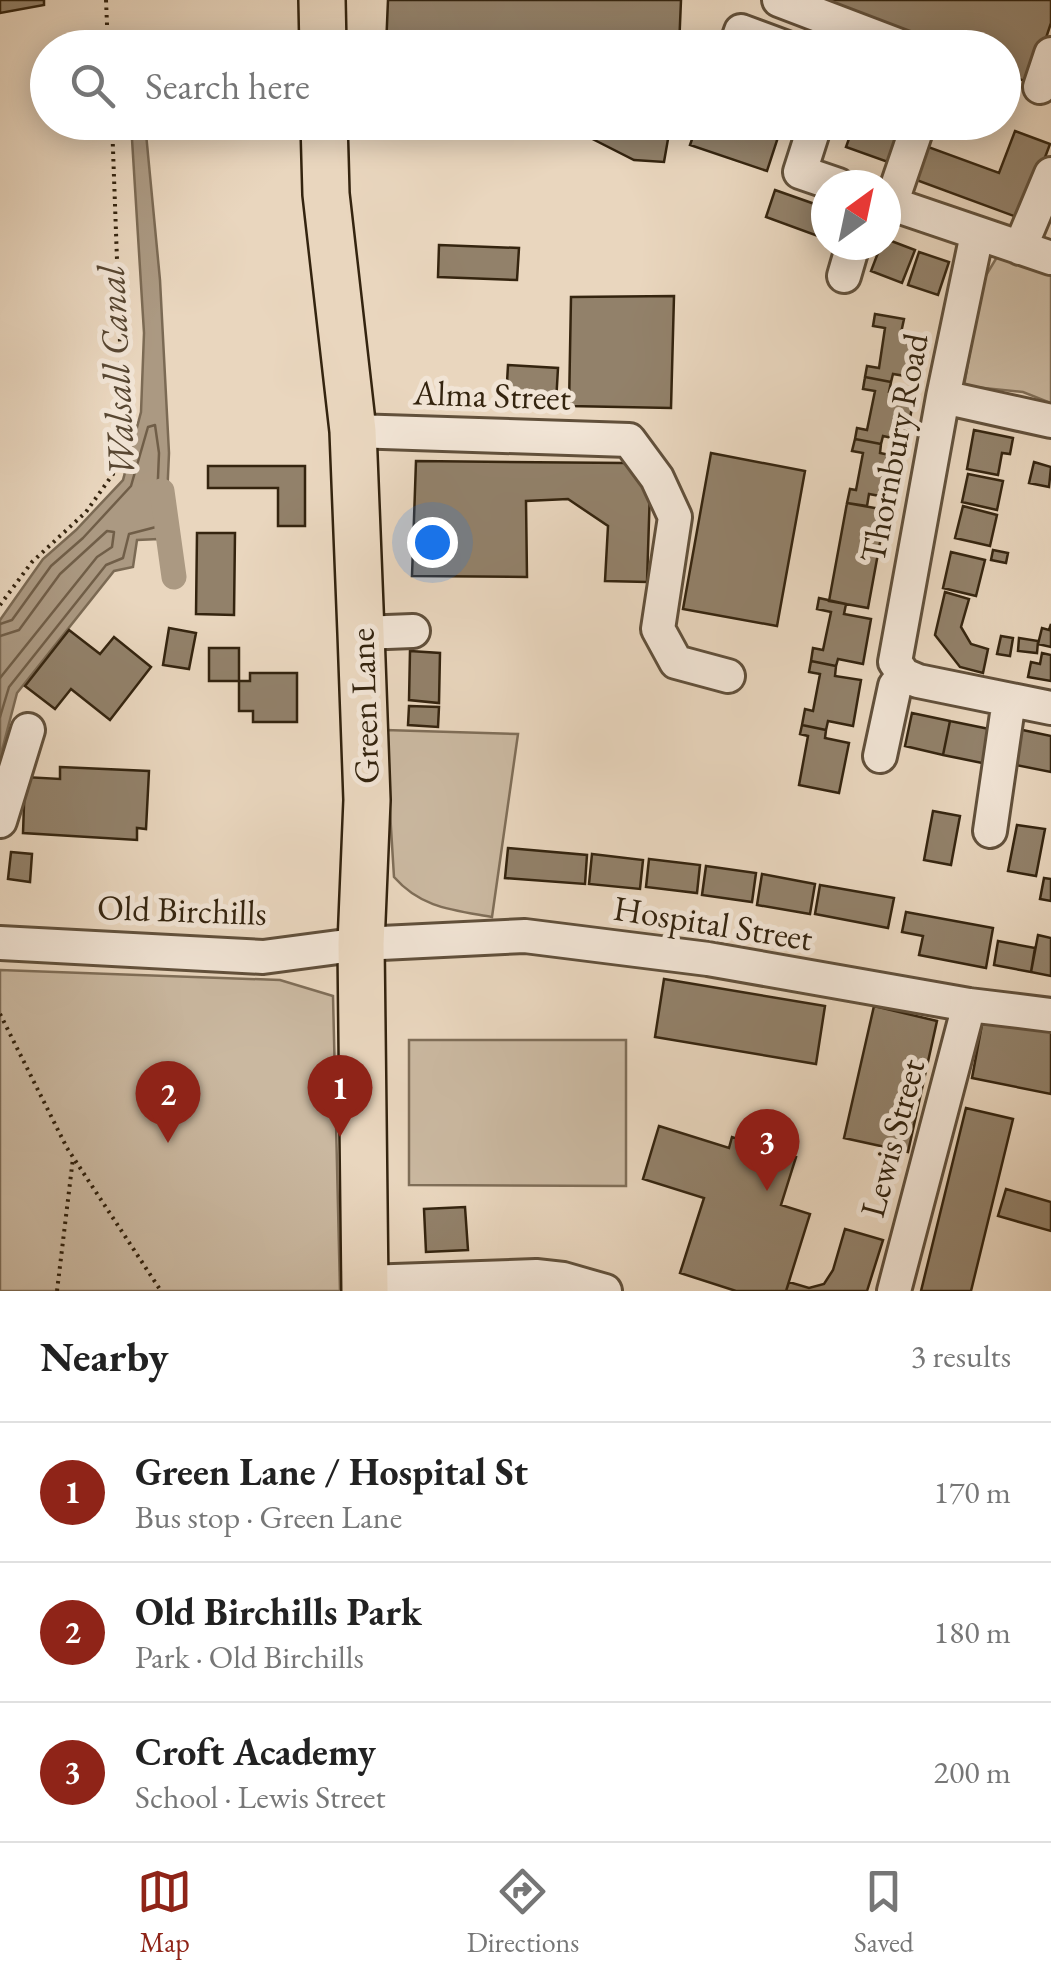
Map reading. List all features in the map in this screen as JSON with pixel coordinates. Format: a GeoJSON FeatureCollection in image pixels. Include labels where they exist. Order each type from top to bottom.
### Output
{"type":"FeatureCollection","features":[{"type":"Feature","properties":{"kind":"highway"},"geometry":{"type":"LineString","coordinates":[[322,0],[323,30]]}},
{"type":"Feature","properties":{"kind":"highway","name":"Green Lane"},"geometry":{"type":"LineString","coordinates":[[324,140],[326,194],[352,430],[362,632],[367,800],[361,944],[365,1286]]}},
{"type":"Feature","properties":{"kind":"street"},"geometry":{"type":"LineString","coordinates":[[779,0],[858,30]]}},
{"type":"Feature","properties":{"kind":"street"},"geometry":{"type":"LineString","coordinates":[[1040,87],[1051,54]]}},
{"type":"Feature","properties":{"kind":"street"},"geometry":{"type":"LineString","coordinates":[[810,140],[800,172],[811,176]]}},
{"type":"Feature","properties":{"kind":"street"},"geometry":{"type":"LineString","coordinates":[[901,170],[912,140]]}},
{"type":"Feature","properties":{"kind":"street"},"geometry":{"type":"LineString","coordinates":[[901,208],[1036,253],[1051,174]]}},
{"type":"Feature","properties":{"kind":"street","name":"Thornbury Road"},"geometry":{"type":"LineString","coordinates":[[880,756],[895,686],[904,675],[895,662],[977,234]]}},
{"type":"Feature","properties":{"kind":"street"},"geometry":{"type":"LineString","coordinates":[[943,397],[1051,421]]}},
{"type":"Feature","properties":{"kind":"street","name":"Alma Street"},"geometry":{"type":"LineString","coordinates":[[352,430],[630,440],[657,478],[675,517],[658,629],[676,662],[728,676]]}},
{"type":"Feature","properties":{"kind":"street"},"geometry":{"type":"LineString","coordinates":[[362,632],[412,631]]}},
{"type":"Feature","properties":{"kind":"street"},"geometry":{"type":"LineString","coordinates":[[904,675],[1051,708]]}},
{"type":"Feature","properties":{"kind":"street"},"geometry":{"type":"LineString","coordinates":[[990,831],[1009,700]]}},
{"type":"Feature","properties":{"kind":"street"},"geometry":{"type":"LineString","coordinates":[[0,821],[28,730]]}},
{"type":"Feature","properties":{"kind":"street","name":"Hospital Street"},"geometry":{"type":"LineString","coordinates":[[361,944],[525,936],[708,959],[968,1005],[1051,1015]]}},
{"type":"Feature","properties":{"kind":"street","name":"Old Birchills"},"geometry":{"type":"LineString","coordinates":[[0,943],[263,957],[361,944]]}},
{"type":"Feature","properties":{"kind":"street","name":"Lewis Street"},"geometry":{"type":"LineString","coordinates":[[894,1291],[968,1005]]}},
{"type":"Feature","properties":{"kind":"street"},"geometry":{"type":"LineString","coordinates":[[365,1286],[536,1276],[605,1291]]}},
{"type":"Feature","properties":{"kind":"path"},"geometry":{"type":"LineString","coordinates":[[106,0],[107,30]]}},
{"type":"Feature","properties":{"kind":"path"},"geometry":{"type":"LineString","coordinates":[[0,605],[32,562],[86,512],[113,474],[123,425],[113,140]]}},
{"type":"Feature","properties":{"kind":"path"},"geometry":{"type":"LineString","coordinates":[[0,1014],[73,1158],[161,1291]]}},
{"type":"Feature","properties":{"kind":"path"},"geometry":{"type":"LineString","coordinates":[[57,1291],[73,1158]]}},
{"type":"Feature","properties":{"kind":"shaded area"},"geometry":{"type":"Polygon","coordinates":[[[997,257],[1051,274],[1051,403],[1023,392],[964,386],[982,282],[997,257]]]}},
{"type":"Feature","properties":{"kind":"shaded area"},"geometry":{"type":"Polygon","coordinates":[[[385,730],[518,734],[492,917],[427,901],[394,877],[385,730]]]}},
{"type":"Feature","properties":{"kind":"shaded area"},"geometry":{"type":"Polygon","coordinates":[[[0,970],[280,980],[333,996],[340,1291],[0,1291],[0,970]]]}},
{"type":"Feature","properties":{"kind":"shaded area"},"geometry":{"type":"Polygon","coordinates":[[[409,1040],[626,1040],[626,1186],[409,1185],[409,1040]]]}},
{"type":"Feature","properties":{"kind":"water"},"geometry":{"type":"Polygon","coordinates":[[[132,140],[147,140],[160,280],[169,453],[166,522],[174,577],[166,543],[159,539],[137,540],[133,567],[114,571],[17,693],[0,758],[0,620],[43,559],[123,480],[141,412],[144,333],[132,140]]]}},
{"type":"Feature","properties":{"kind":"building"},"geometry":{"type":"Polygon","coordinates":[[[0,0],[44,0],[44,5],[0,13],[0,0]]]}},
{"type":"Feature","properties":{"kind":"building"},"geometry":{"type":"Polygon","coordinates":[[[388,0],[681,0],[680,30],[387,30],[388,0]]]}},
{"type":"Feature","properties":{"kind":"building"},"geometry":{"type":"Polygon","coordinates":[[[825,0],[1051,0],[1051,23],[1031,83],[1021,80],[1021,30],[875,30],[821,11],[825,0]]]}},
{"type":"Feature","properties":{"kind":"building"},"geometry":{"type":"Polygon","coordinates":[[[1021,133],[1050,144],[1022,219],[911,178],[923,145],[999,173],[1012,140],[1021,140],[1021,133]]]}},
{"type":"Feature","properties":{"kind":"building"},"geometry":{"type":"Polygon","coordinates":[[[595,140],[668,140],[664,162],[634,160],[595,140]]]}},
{"type":"Feature","properties":{"kind":"building"},"geometry":{"type":"Polygon","coordinates":[[[692,140],[777,140],[767,171],[690,145],[692,140]]]}},
{"type":"Feature","properties":{"kind":"building"},"geometry":{"type":"Polygon","coordinates":[[[849,140],[908,140],[899,166],[846,147],[849,140]]]}},
{"type":"Feature","properties":{"kind":"building"},"geometry":{"type":"Polygon","coordinates":[[[775,190],[811,203],[811,234],[766,217],[775,190]]]}},
{"type":"Feature","properties":{"kind":"building"},"geometry":{"type":"Polygon","coordinates":[[[439,245],[519,248],[517,280],[438,277],[439,245]]]}},
{"type":"Feature","properties":{"kind":"building"},"geometry":{"type":"Polygon","coordinates":[[[901,245],[915,250],[902,283],[871,271],[875,260],[901,260],[901,245]]]}},
{"type":"Feature","properties":{"kind":"building"},"geometry":{"type":"Polygon","coordinates":[[[919,252],[949,262],[938,295],[908,285],[919,252]]]}},
{"type":"Feature","properties":{"kind":"building"},"geometry":{"type":"Polygon","coordinates":[[[674,296],[671,408],[569,406],[571,297],[674,296]]]}},
{"type":"Feature","properties":{"kind":"building"},"geometry":{"type":"Polygon","coordinates":[[[875,314],[904,319],[901,333],[923,337],[917,378],[893,374],[891,382],[865,377],[867,366],[879,368],[885,328],[873,326],[875,314]]]}},
{"type":"Feature","properties":{"kind":"building"},"geometry":{"type":"Polygon","coordinates":[[[508,365],[558,368],[556,403],[506,400],[508,365]]]}},
{"type":"Feature","properties":{"kind":"building"},"geometry":{"type":"Polygon","coordinates":[[[865,377],[891,382],[889,392],[914,396],[906,441],[883,436],[881,444],[855,439],[857,428],[867,430],[875,391],[863,389],[865,377]]]}},
{"type":"Feature","properties":{"kind":"building"},"geometry":{"type":"Polygon","coordinates":[[[974,430],[1013,438],[1010,454],[1002,453],[998,475],[967,469],[974,430]]]}},
{"type":"Feature","properties":{"kind":"building"},"geometry":{"type":"Polygon","coordinates":[[[855,439],[881,444],[880,453],[904,458],[896,499],[869,494],[867,506],[847,503],[850,489],[856,490],[863,453],[852,451],[855,439]]]}},
{"type":"Feature","properties":{"kind":"building"},"geometry":{"type":"Polygon","coordinates":[[[711,453],[805,471],[777,626],[683,609],[711,453]]]}},
{"type":"Feature","properties":{"kind":"building"},"geometry":{"type":"Polygon","coordinates":[[[416,461],[626,463],[650,490],[647,582],[605,581],[608,526],[568,499],[526,501],[527,577],[412,576],[416,461]]]}},
{"type":"Feature","properties":{"kind":"building"},"geometry":{"type":"Polygon","coordinates":[[[1034,462],[1051,467],[1049,487],[1029,483],[1034,462]]]}},
{"type":"Feature","properties":{"kind":"building"},"geometry":{"type":"Polygon","coordinates":[[[208,466],[305,466],[305,526],[278,526],[278,488],[208,488],[208,466]]]}},
{"type":"Feature","properties":{"kind":"building"},"geometry":{"type":"Polygon","coordinates":[[[968,474],[1003,481],[997,510],[962,502],[968,474]]]}},
{"type":"Feature","properties":{"kind":"building"},"geometry":{"type":"Polygon","coordinates":[[[847,503],[886,510],[868,608],[829,601],[847,503]]]}},
{"type":"Feature","properties":{"kind":"building"},"geometry":{"type":"Polygon","coordinates":[[[963,506],[997,515],[990,546],[955,538],[963,506]]]}},
{"type":"Feature","properties":{"kind":"building"},"geometry":{"type":"Polygon","coordinates":[[[197,533],[235,533],[234,615],[196,614],[197,533]]]}},
{"type":"Feature","properties":{"kind":"building"},"geometry":{"type":"Polygon","coordinates":[[[993,550],[1008,553],[1006,563],[991,560],[993,550]]]}},
{"type":"Feature","properties":{"kind":"building"},"geometry":{"type":"Polygon","coordinates":[[[951,552],[985,560],[976,596],[943,588],[951,552]]]}},
{"type":"Feature","properties":{"kind":"building"},"geometry":{"type":"Polygon","coordinates":[[[945,592],[969,599],[961,627],[971,644],[988,649],[983,673],[960,667],[935,635],[945,592]]]}},
{"type":"Feature","properties":{"kind":"building"},"geometry":{"type":"Polygon","coordinates":[[[819,598],[846,604],[844,614],[871,619],[863,664],[838,659],[836,666],[811,661],[813,648],[823,650],[831,612],[817,609],[819,598]]]}},
{"type":"Feature","properties":{"kind":"building"},"geometry":{"type":"Polygon","coordinates":[[[1051,624],[1051,647],[1038,644],[1042,628],[1049,630],[1051,624]]]}},
{"type":"Feature","properties":{"kind":"building"},"geometry":{"type":"Polygon","coordinates":[[[169,628],[196,633],[189,669],[163,665],[169,628]]]}},
{"type":"Feature","properties":{"kind":"building"},"geometry":{"type":"Polygon","coordinates":[[[69,630],[100,654],[114,637],[151,667],[110,720],[71,689],[55,709],[25,686],[69,630]]]}},
{"type":"Feature","properties":{"kind":"building"},"geometry":{"type":"Polygon","coordinates":[[[1001,636],[1013,638],[1010,656],[997,654],[1001,636]]]}},
{"type":"Feature","properties":{"kind":"building"},"geometry":{"type":"Polygon","coordinates":[[[1019,638],[1038,641],[1037,653],[1018,651],[1019,638]]]}},
{"type":"Feature","properties":{"kind":"building"},"geometry":{"type":"Polygon","coordinates":[[[209,648],[239,648],[239,681],[209,681],[209,648]]]}},
{"type":"Feature","properties":{"kind":"building"},"geometry":{"type":"Polygon","coordinates":[[[410,651],[440,653],[439,703],[409,700],[410,651]]]}},
{"type":"Feature","properties":{"kind":"building"},"geometry":{"type":"Polygon","coordinates":[[[1042,653],[1051,655],[1051,681],[1028,677],[1031,662],[1040,664],[1042,653]]]}},
{"type":"Feature","properties":{"kind":"building"},"geometry":{"type":"Polygon","coordinates":[[[811,661],[836,666],[835,676],[861,680],[853,726],[828,721],[826,730],[802,725],[805,709],[813,711],[820,674],[809,672],[811,661]]]}},
{"type":"Feature","properties":{"kind":"building"},"geometry":{"type":"Polygon","coordinates":[[[250,673],[297,673],[297,722],[253,722],[253,711],[239,711],[239,681],[250,681],[250,673]]]}},
{"type":"Feature","properties":{"kind":"building"},"geometry":{"type":"Polygon","coordinates":[[[409,706],[439,707],[438,727],[408,725],[409,706]]]}},
{"type":"Feature","properties":{"kind":"building"},"geometry":{"type":"Polygon","coordinates":[[[912,713],[950,721],[943,755],[905,746],[912,713]]]}},
{"type":"Feature","properties":{"kind":"building"},"geometry":{"type":"Polygon","coordinates":[[[950,721],[999,731],[992,765],[943,755],[950,721]]]}},
{"type":"Feature","properties":{"kind":"building"},"geometry":{"type":"Polygon","coordinates":[[[802,725],[826,730],[825,738],[849,743],[839,793],[799,785],[808,736],[800,734],[802,725]]]}},
{"type":"Feature","properties":{"kind":"building"},"geometry":{"type":"Polygon","coordinates":[[[1018,729],[1051,736],[1051,772],[1011,764],[1018,729]]]}},
{"type":"Feature","properties":{"kind":"building"},"geometry":{"type":"Polygon","coordinates":[[[60,767],[149,771],[146,829],[137,828],[137,840],[23,833],[25,777],[60,779],[60,767]]]}},
{"type":"Feature","properties":{"kind":"building"},"geometry":{"type":"Polygon","coordinates":[[[933,811],[960,816],[951,865],[924,860],[933,811]]]}},
{"type":"Feature","properties":{"kind":"building"},"geometry":{"type":"Polygon","coordinates":[[[1017,825],[1045,829],[1036,876],[1008,871],[1017,825]]]}},
{"type":"Feature","properties":{"kind":"building"},"geometry":{"type":"Polygon","coordinates":[[[508,848],[587,855],[585,884],[505,878],[508,848]]]}},
{"type":"Feature","properties":{"kind":"building"},"geometry":{"type":"Polygon","coordinates":[[[11,852],[32,854],[30,882],[8,879],[11,852]]]}},
{"type":"Feature","properties":{"kind":"building"},"geometry":{"type":"Polygon","coordinates":[[[592,854],[643,860],[640,889],[589,884],[592,854]]]}},
{"type":"Feature","properties":{"kind":"building"},"geometry":{"type":"Polygon","coordinates":[[[649,859],[700,865],[697,893],[646,887],[649,859]]]}},
{"type":"Feature","properties":{"kind":"building"},"geometry":{"type":"Polygon","coordinates":[[[706,866],[756,873],[752,902],[702,895],[706,866]]]}},
{"type":"Feature","properties":{"kind":"building"},"geometry":{"type":"Polygon","coordinates":[[[762,874],[815,884],[810,914],[757,905],[762,874]]]}},
{"type":"Feature","properties":{"kind":"building"},"geometry":{"type":"Polygon","coordinates":[[[1044,878],[1051,879],[1051,901],[1040,899],[1044,878]]]}},
{"type":"Feature","properties":{"kind":"building"},"geometry":{"type":"Polygon","coordinates":[[[820,885],[894,898],[888,928],[815,914],[820,885]]]}},
{"type":"Feature","properties":{"kind":"building"},"geometry":{"type":"Polygon","coordinates":[[[906,912],[993,928],[986,968],[919,955],[923,936],[902,932],[906,912]]]}},
{"type":"Feature","properties":{"kind":"building"},"geometry":{"type":"Polygon","coordinates":[[[1038,935],[1051,938],[1051,976],[1031,972],[1038,935]]]}},
{"type":"Feature","properties":{"kind":"building"},"geometry":{"type":"Polygon","coordinates":[[[998,941],[1035,948],[1031,972],[994,965],[998,941]]]}},
{"type":"Feature","properties":{"kind":"building"},"geometry":{"type":"Polygon","coordinates":[[[664,979],[825,1006],[816,1064],[655,1037],[664,979]]]}},
{"type":"Feature","properties":{"kind":"building"},"geometry":{"type":"Polygon","coordinates":[[[874,1006],[937,1021],[908,1152],[844,1138],[874,1006]]]}},
{"type":"Feature","properties":{"kind":"building"},"geometry":{"type":"Polygon","coordinates":[[[983,1019],[1051,1032],[1051,1094],[972,1078],[983,1019]]]}},
{"type":"Feature","properties":{"kind":"building"},"geometry":{"type":"Polygon","coordinates":[[[966,1108],[1013,1119],[971,1291],[921,1291],[966,1108]]]}},
{"type":"Feature","properties":{"kind":"building"},"geometry":{"type":"Polygon","coordinates":[[[659,1126],[729,1148],[732,1137],[796,1157],[781,1205],[810,1214],[786,1291],[736,1291],[680,1273],[704,1198],[643,1179],[659,1126]]]}},
{"type":"Feature","properties":{"kind":"building"},"geometry":{"type":"Polygon","coordinates":[[[1006,1189],[1051,1202],[1051,1231],[998,1216],[1006,1189]]]}},
{"type":"Feature","properties":{"kind":"building"},"geometry":{"type":"Polygon","coordinates":[[[465,1207],[468,1250],[426,1252],[424,1209],[465,1207]]]}},
{"type":"Feature","properties":{"kind":"building"},"geometry":{"type":"Polygon","coordinates":[[[845,1229],[883,1240],[867,1291],[786,1291],[789,1282],[809,1288],[824,1284],[833,1270],[845,1229]]]}},
{"type":"Feature","properties":{"kind":"waterway"},"geometry":{"type":"LineString","coordinates":[[162,491],[174,577]]}},
{"type":"Feature","properties":{"kind":"place","name":"Green Lane / Hospital St"},"geometry":{"type":"Point","coordinates":[340,1137]}},
{"type":"Feature","properties":{"kind":"place","name":"Old Birchills Park"},"geometry":{"type":"Point","coordinates":[168,1143]}},
{"type":"Feature","properties":{"kind":"place","name":"Croft Academy"},"geometry":{"type":"Point","coordinates":[767,1191]}},
{"type":"Feature","properties":{"kind":"water label","name":"Walsall Canal"},"geometry":{"type":"Point","coordinates":[116,371]}}]}
